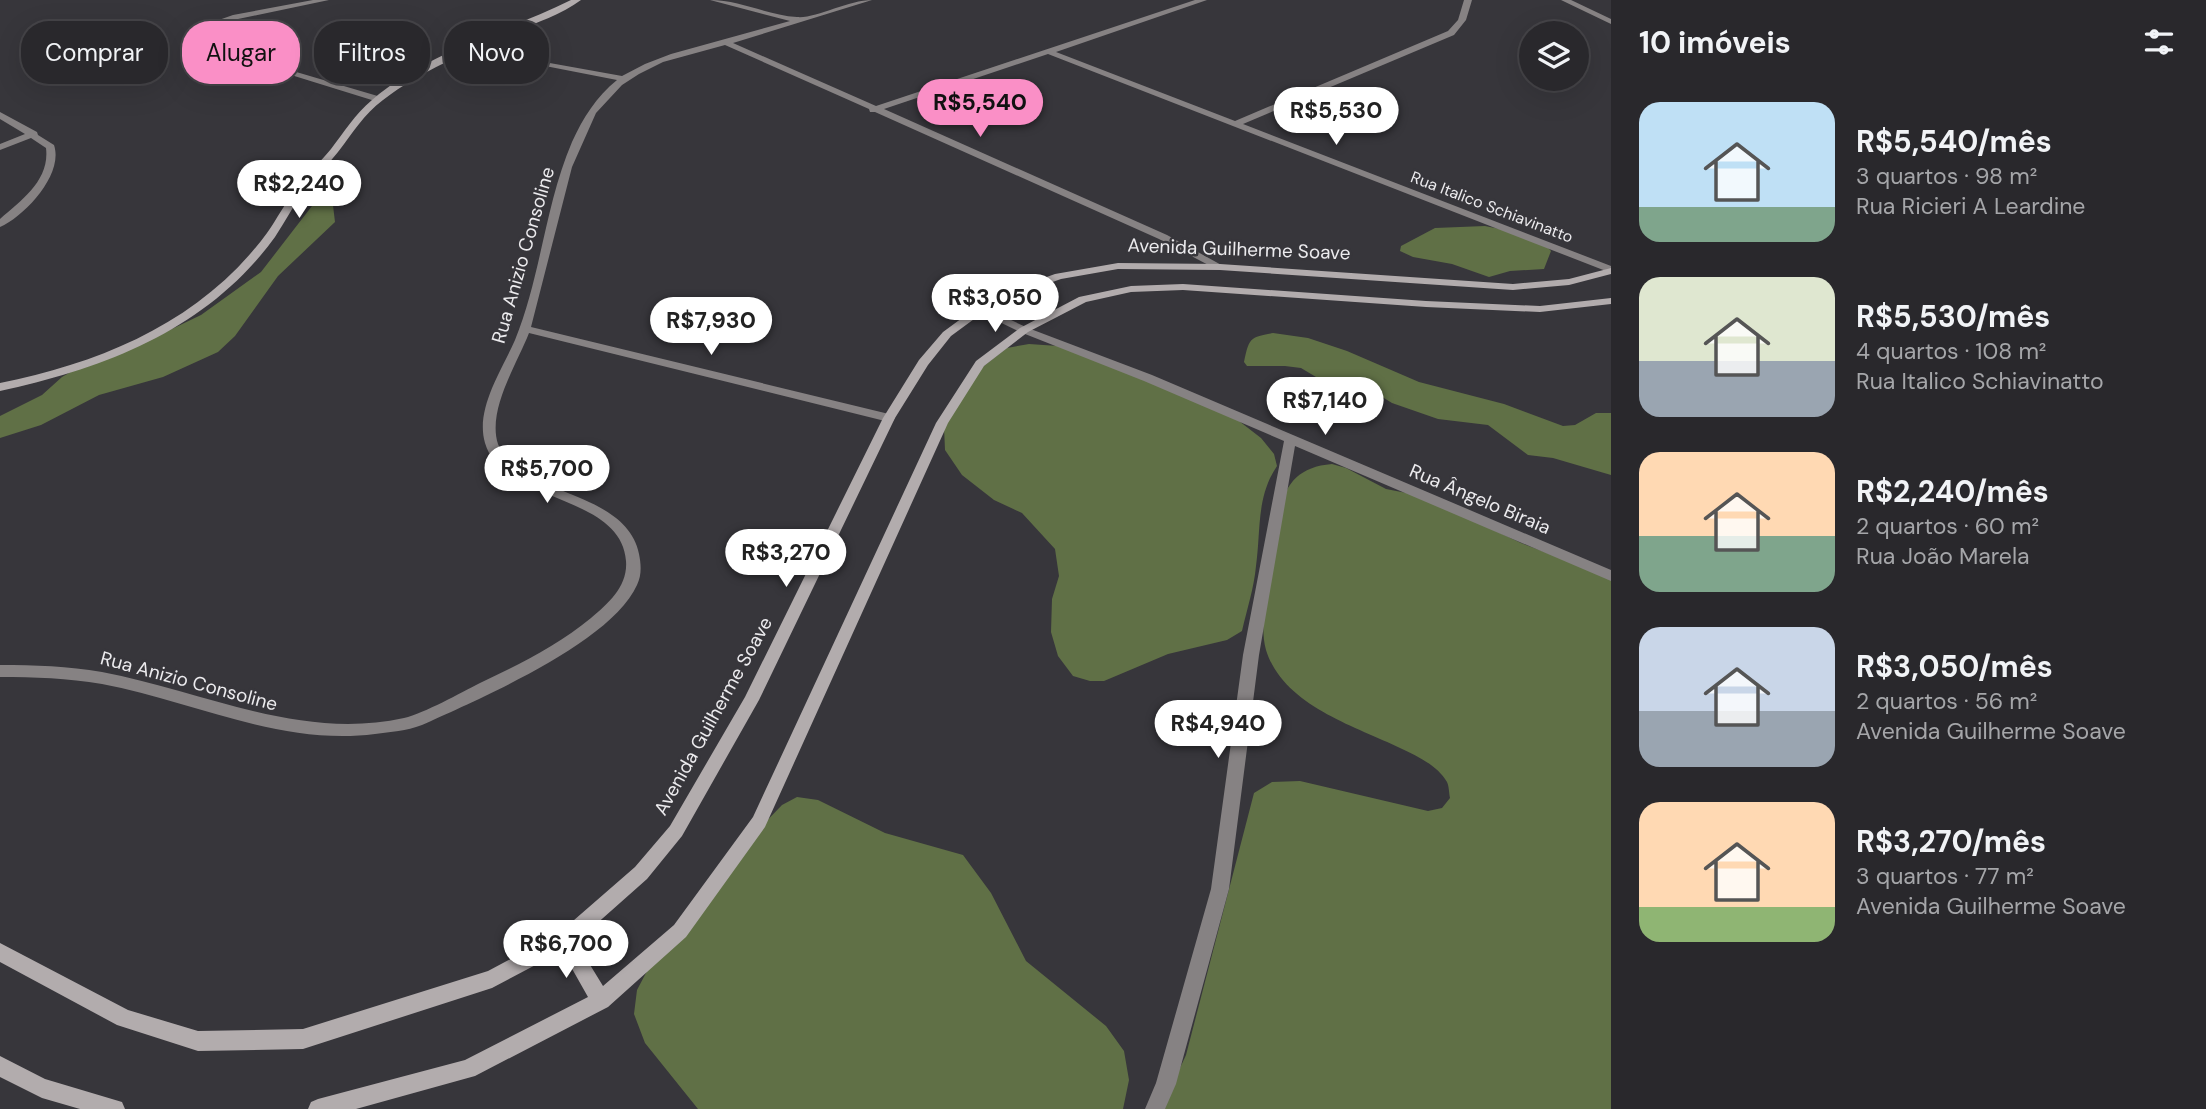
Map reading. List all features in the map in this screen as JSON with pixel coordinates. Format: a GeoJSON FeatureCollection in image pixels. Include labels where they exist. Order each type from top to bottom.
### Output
{"type":"FeatureCollection","features":[{"type":"Feature","properties":{"kind":"street"},"geometry":{"type":"LineString","coordinates":[[325,0],[219,23],[196,38],[198,45],[378,99]]}},
{"type":"Feature","properties":{"kind":"street"},"geometry":{"type":"LineString","coordinates":[[531,21],[577,0]]}},
{"type":"Feature","properties":{"kind":"street"},"geometry":{"type":"LineString","coordinates":[[714,0],[799,20]]}},
{"type":"Feature","properties":{"kind":"street","name":"Rua Anizio Consoline"},"geometry":{"type":"LineString","coordinates":[[0,671],[57,670],[102,676],[221,711],[301,730],[353,732],[409,723],[482,690],[558,648],[604,616],[632,585],[634,566],[627,537],[609,519],[508,468],[491,446],[489,421],[525,329],[573,153],[589,117],[607,94],[624,79],[662,60],[868,0]]}},
{"type":"Feature","properties":{"kind":"street"},"geometry":{"type":"LineString","coordinates":[[873,110],[1203,0]]}},
{"type":"Feature","properties":{"kind":"street"},"geometry":{"type":"LineString","coordinates":[[1234,125],[1451,33],[1462,20],[1468,0]]}},
{"type":"Feature","properties":{"kind":"street"},"geometry":{"type":"LineString","coordinates":[[1565,0],[1611,22]]}},
{"type":"Feature","properties":{"kind":"street"},"geometry":{"type":"LineString","coordinates":[[725,42],[1163,237],[1220,267]]}},
{"type":"Feature","properties":{"kind":"street","name":"Rua Italico Schiavinatto"},"geometry":{"type":"LineString","coordinates":[[1049,52],[1611,270]]}},
{"type":"Feature","properties":{"kind":"street"},"geometry":{"type":"LineString","coordinates":[[0,387],[90,365],[146,341],[196,312],[240,274],[354,122],[378,99],[444,59]]}},
{"type":"Feature","properties":{"kind":"street"},"geometry":{"type":"LineString","coordinates":[[549,65],[624,79]]}},
{"type":"Feature","properties":{"kind":"street"},"geometry":{"type":"LineString","coordinates":[[0,115],[51,147],[54,158],[50,172],[0,224]]}},
{"type":"Feature","properties":{"kind":"street"},"geometry":{"type":"LineString","coordinates":[[0,147],[34,134]]}},
{"type":"Feature","properties":{"kind":"street","name":"Avenida Guilherme Soave"},"geometry":{"type":"LineString","coordinates":[[0,953],[124,1018],[198,1041],[303,1039],[492,979],[565,940],[641,873],[676,831],[751,700],[889,418],[923,363],[947,334],[981,309],[1009,294],[1059,276],[1118,266],[1220,267],[1513,287],[1569,282],[1611,270]]}},
{"type":"Feature","properties":{"kind":"street"},"geometry":{"type":"LineString","coordinates":[[318,1109],[468,1069],[601,1000],[680,931],[759,822],[942,423],[980,365],[1024,330],[1083,299],[1131,289],[1183,288],[1540,309],[1611,301]]}},
{"type":"Feature","properties":{"kind":"street","name":"Rua Ângelo Biraia"},"geometry":{"type":"LineString","coordinates":[[981,309],[1024,330],[1148,378],[1611,576]]}},
{"type":"Feature","properties":{"kind":"street"},"geometry":{"type":"LineString","coordinates":[[525,329],[889,418]]}},
{"type":"Feature","properties":{"kind":"street"},"geometry":{"type":"LineString","coordinates":[[1155,1109],[1166,1084],[1220,889],[1251,655],[1290,440]]}},
{"type":"Feature","properties":{"kind":"street"},"geometry":{"type":"LineString","coordinates":[[565,940],[601,1000]]}},
{"type":"Feature","properties":{"kind":"street"},"geometry":{"type":"LineString","coordinates":[[0,1066],[42,1088],[115,1109]]}},
{"type":"Feature","properties":{"kind":"green space"},"geometry":{"type":"Polygon","coordinates":[[[322,193],[332,197],[335,222],[278,276],[235,336],[218,352],[163,377],[99,395],[41,425],[0,438],[0,416],[42,395],[62,377],[88,362],[151,339],[201,315],[261,272],[322,193]]]}},
{"type":"Feature","properties":{"kind":"green space"},"geometry":{"type":"Polygon","coordinates":[[[1485,226],[1520,233],[1544,245],[1551,251],[1544,269],[1510,271],[1489,277],[1452,264],[1413,257],[1400,251],[1401,246],[1435,228],[1485,226]]]}},
{"type":"Feature","properties":{"kind":"green space"},"geometry":{"type":"Polygon","coordinates":[[[1273,333],[1308,338],[1347,351],[1419,382],[1504,404],[1563,426],[1575,425],[1596,413],[1611,413],[1611,475],[1553,458],[1528,455],[1488,425],[1438,419],[1392,403],[1379,395],[1363,379],[1316,377],[1301,368],[1285,366],[1247,366],[1244,362],[1251,340],[1273,333]]]}},
{"type":"Feature","properties":{"kind":"green space"},"geometry":{"type":"Polygon","coordinates":[[[1029,344],[1058,346],[1226,411],[1261,438],[1274,454],[1277,466],[1262,502],[1255,574],[1242,631],[1227,640],[1168,654],[1104,681],[1090,681],[1073,676],[1058,656],[1051,632],[1052,599],[1059,576],[1055,549],[1022,513],[994,500],[962,475],[945,450],[944,427],[967,379],[1007,348],[1029,344]]]}},
{"type":"Feature","properties":{"kind":"green space"},"geometry":{"type":"Polygon","coordinates":[[[1332,464],[1346,468],[1386,489],[1422,496],[1521,543],[1611,577],[1611,1109],[1161,1109],[1186,1055],[1254,793],[1272,782],[1300,781],[1428,811],[1442,808],[1450,798],[1447,782],[1426,762],[1342,722],[1304,699],[1275,669],[1266,650],[1263,621],[1278,518],[1284,496],[1288,487],[1301,474],[1332,464]]]}},
{"type":"Feature","properties":{"kind":"green space"},"geometry":{"type":"Polygon","coordinates":[[[797,797],[818,800],[885,833],[963,855],[991,893],[1026,961],[1106,1026],[1124,1051],[1129,1080],[1123,1109],[698,1109],[645,1043],[634,1014],[637,990],[656,954],[753,835],[782,805],[797,797]]]}}]}
